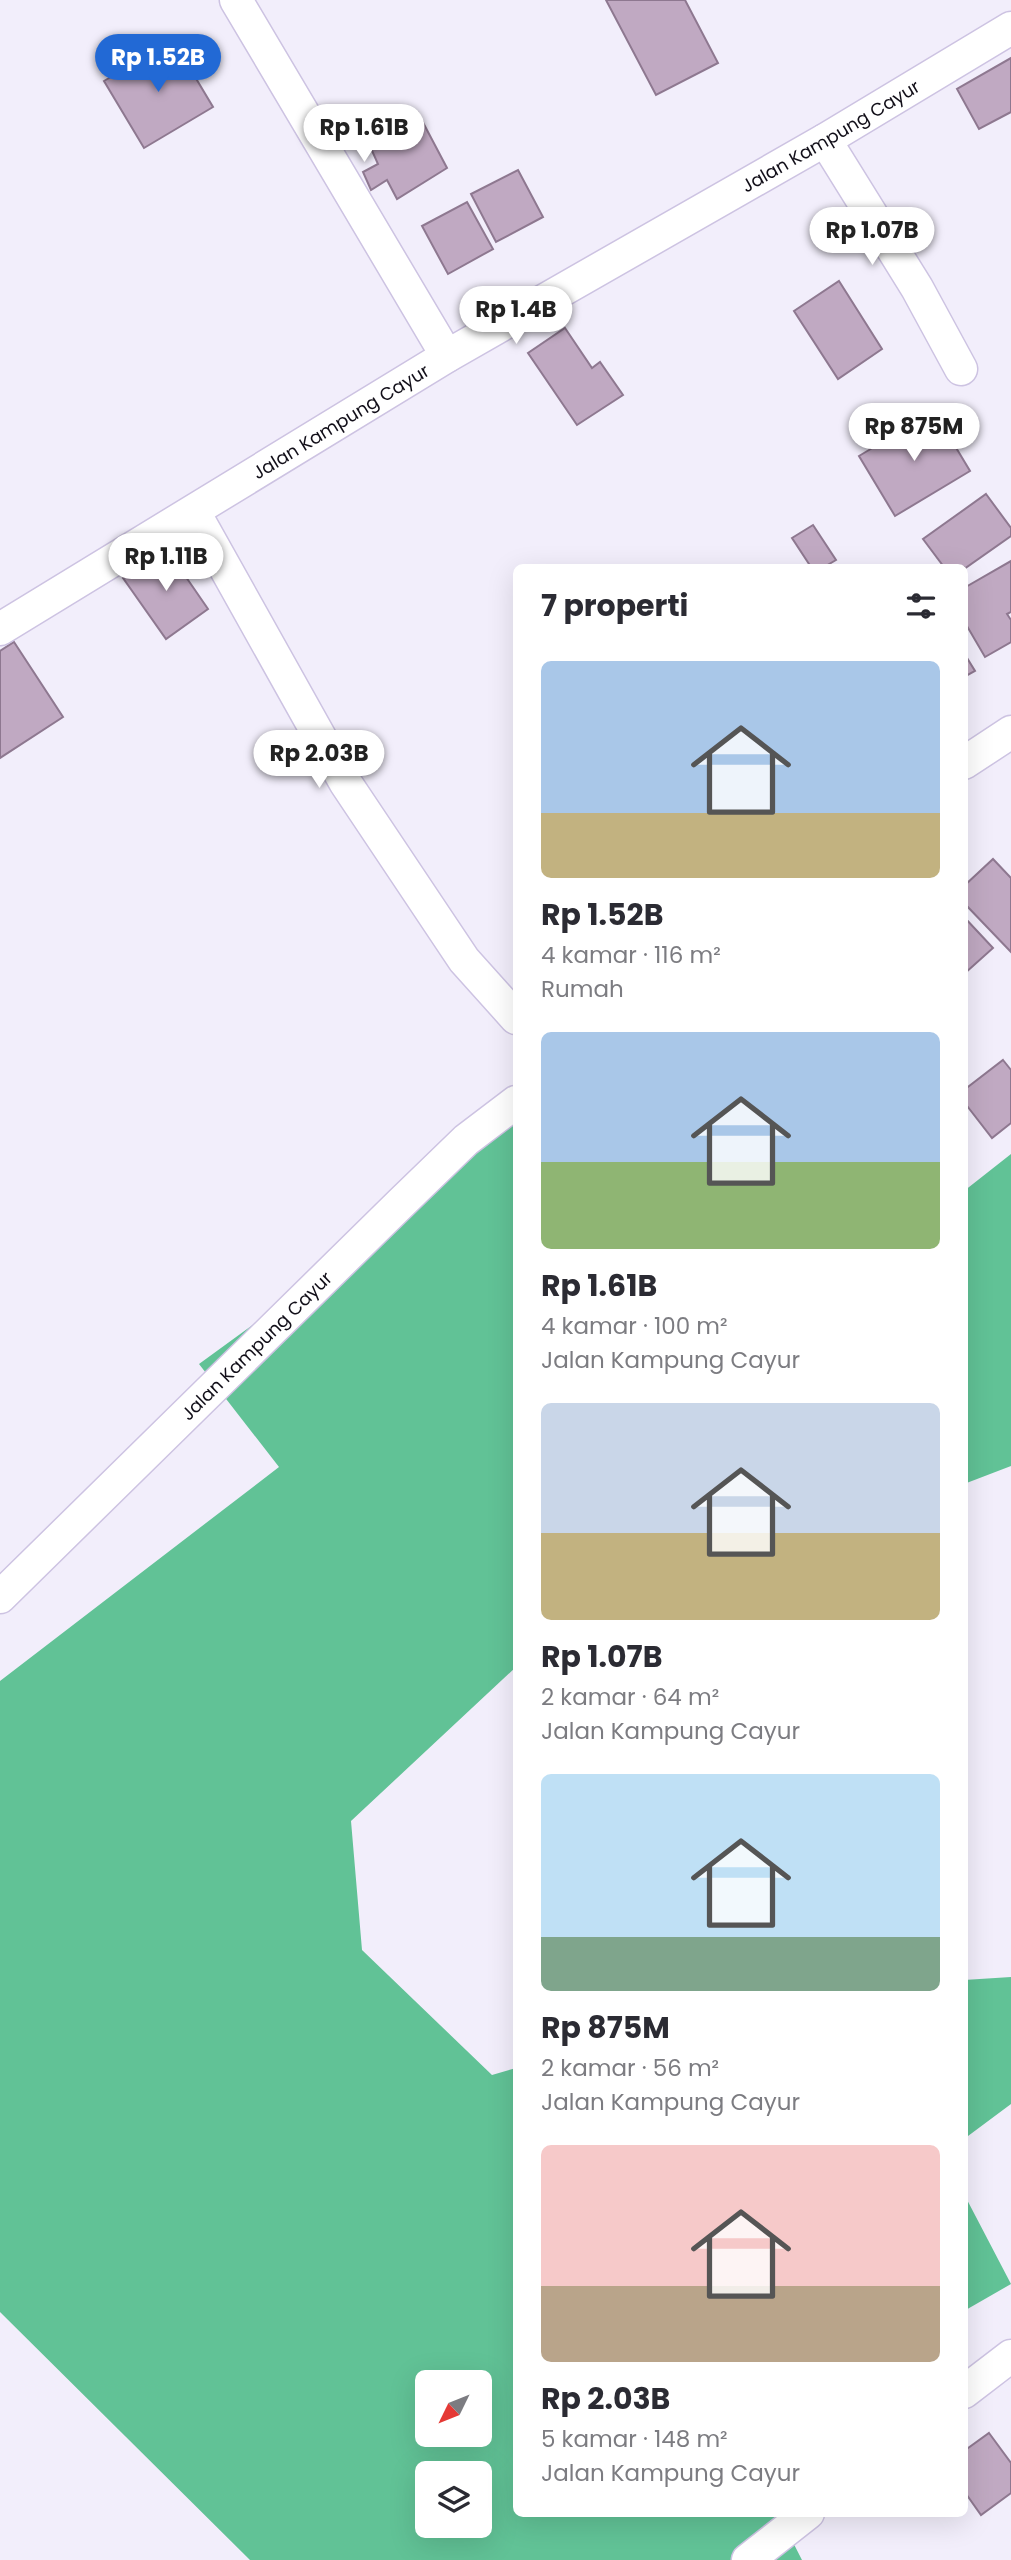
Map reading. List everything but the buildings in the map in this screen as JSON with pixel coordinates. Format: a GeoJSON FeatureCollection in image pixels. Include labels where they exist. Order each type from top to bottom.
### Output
{"type":"FeatureCollection","features":[{"type":"Feature","properties":{"kind":"street"},"geometry":{"type":"LineString","coordinates":[[236,0],[447,356]]}},
{"type":"Feature","properties":{"kind":"street","name":"Jalan Kampung Cayur"},"geometry":{"type":"LineString","coordinates":[[0,629],[447,356],[825,141],[1011,28]]}},
{"type":"Feature","properties":{"kind":"street"},"geometry":{"type":"LineString","coordinates":[[825,141],[916,288],[961,369]]}},
{"type":"Feature","properties":{"kind":"street"},"geometry":{"type":"LineString","coordinates":[[194,512],[345,782],[464,960],[513,1015]]}},
{"type":"Feature","properties":{"kind":"street"},"geometry":{"type":"LineString","coordinates":[[968,760],[1011,732]]}},
{"type":"Feature","properties":{"kind":"street","name":"Jalan Kampung Cayur"},"geometry":{"type":"LineString","coordinates":[[0,1597],[447,1158],[513,1103]]}},
{"type":"Feature","properties":{"kind":"street"},"geometry":{"type":"LineString","coordinates":[[968,2389],[1011,2356]]}},
{"type":"Feature","properties":{"kind":"street"},"geometry":{"type":"LineString","coordinates":[[748,2560],[803,2517]]}},
{"type":"Feature","properties":{"kind":"green space"},"geometry":{"type":"Polygon","coordinates":[[[513,1112],[513,1670],[351,1821],[362,1950],[492,2075],[513,2069],[513,2517],[780,2517],[802,2560],[250,2560],[0,2312],[0,1681],[279,1467],[199,1364],[436,1191],[513,1112]]]}},
{"type":"Feature","properties":{"kind":"green space"},"geometry":{"type":"Polygon","coordinates":[[[1011,1154],[1011,1466],[968,1482],[968,1188],[1011,1154]]]}},
{"type":"Feature","properties":{"kind":"green space"},"geometry":{"type":"Polygon","coordinates":[[[1011,1977],[1011,2104],[968,2136],[968,1980],[1011,1977]]]}},
{"type":"Feature","properties":{"kind":"green space"},"geometry":{"type":"Polygon","coordinates":[[[968,2202],[1011,2284],[968,2309],[968,2202]]]}}]}
